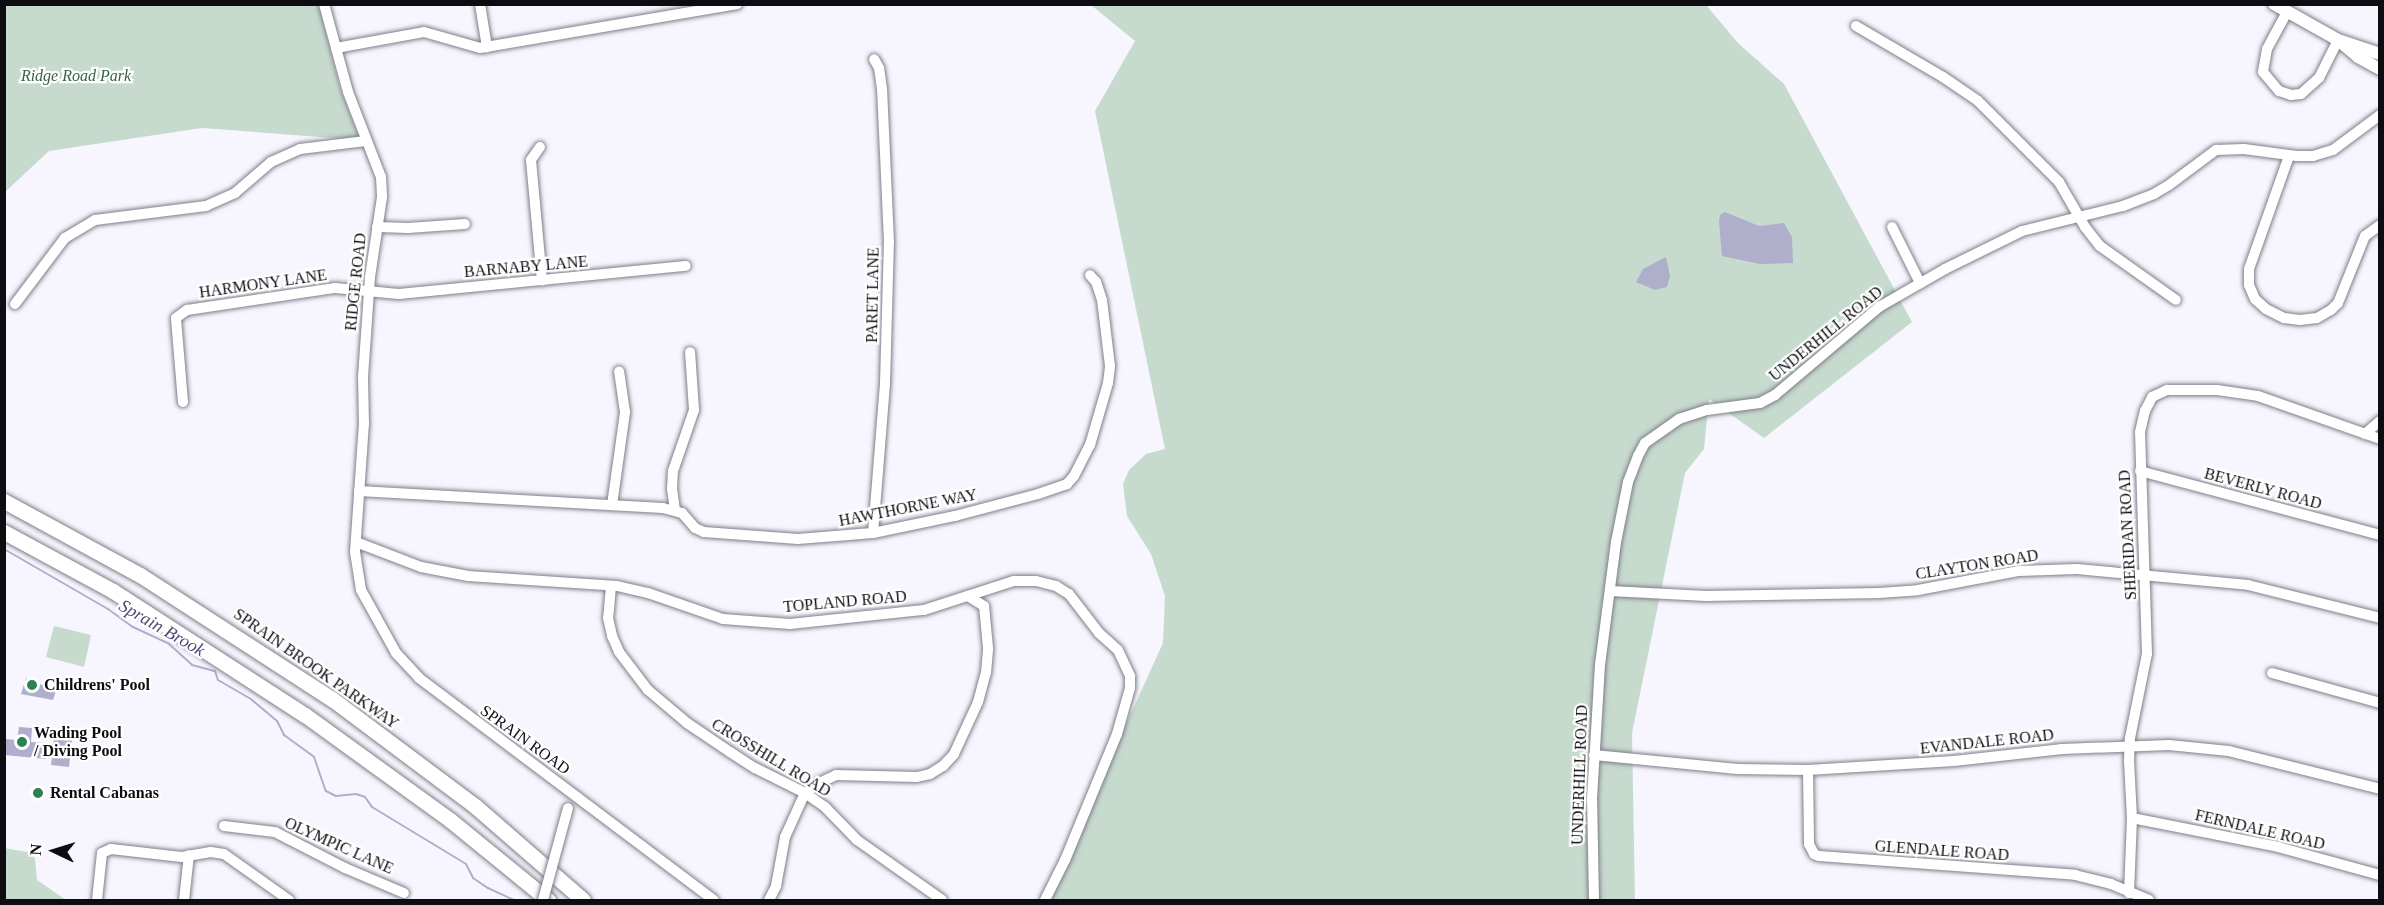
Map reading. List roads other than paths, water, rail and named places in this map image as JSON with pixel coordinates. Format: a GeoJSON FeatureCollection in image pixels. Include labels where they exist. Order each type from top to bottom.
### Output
{"type":"FeatureCollection","features":[{"type":"Feature","properties":{"kind":"highway","name":"SPRAIN BROOK PARKWAY"},"geometry":{"type":"LineString","coordinates":[[4,501],[140,574],[318,690],[475,806],[583,900]]}},
{"type":"Feature","properties":{"kind":"highway"},"geometry":{"type":"LineString","coordinates":[[4,532],[135,604],[305,715],[444,814],[548,900]]}},
{"type":"Feature","properties":{"kind":"main road"},"geometry":{"type":"LineString","coordinates":[[2274,4],[2338,40],[2358,57],[2379,69]]}},
{"type":"Feature","properties":{"kind":"main road"},"geometry":{"type":"LineString","coordinates":[[2338,40],[2379,54]]}},
{"type":"Feature","properties":{"kind":"street","name":"RIDGE ROAD"},"geometry":{"type":"LineString","coordinates":[[324,4],[348,92],[381,177],[382,196],[369,291],[356,542],[357,572]]}},
{"type":"Feature","properties":{"kind":"street"},"geometry":{"type":"LineString","coordinates":[[480,4],[487,46]]}},
{"type":"Feature","properties":{"kind":"street"},"geometry":{"type":"LineString","coordinates":[[336,48],[424,32],[480,48],[737,4]]}},
{"type":"Feature","properties":{"kind":"street"},"geometry":{"type":"LineString","coordinates":[[2287,12],[2267,49],[2263,72],[2279,91],[2291,95],[2301,94],[2319,78],[2338,40]]}},
{"type":"Feature","properties":{"kind":"street"},"geometry":{"type":"LineString","coordinates":[[1856,26],[1943,77],[1978,101],[2060,182],[2079,217],[2100,246],[2176,300]]}},
{"type":"Feature","properties":{"kind":"street","name":"PARET LANE"},"geometry":{"type":"LineString","coordinates":[[873,533],[885,383],[889,253],[882,89],[879,68],[874,59]]}},
{"type":"Feature","properties":{"kind":"street","name":"UNDERHILL ROAD"},"geometry":{"type":"LineString","coordinates":[[1594,900],[1592,859],[1594,755],[1600,664],[1616,542],[1628,482],[1638,456],[1646,443],[1679,419],[1707,410],[1760,403],[1775,395],[1879,307],[1920,283],[2022,231],[2122,206],[2154,194],[2169,186],[2216,150],[2244,149],[2289,156],[2313,156],[2333,150],[2379,115]]}},
{"type":"Feature","properties":{"kind":"street"},"geometry":{"type":"LineString","coordinates":[[15,304],[52,251],[65,238],[95,220],[207,206],[235,193],[271,162],[300,149],[366,141]]}},
{"type":"Feature","properties":{"kind":"street"},"geometry":{"type":"LineString","coordinates":[[540,147],[531,160],[542,281]]}},
{"type":"Feature","properties":{"kind":"street"},"geometry":{"type":"LineString","coordinates":[[2289,156],[2249,269],[2249,285],[2255,299],[2266,309],[2284,318],[2300,321],[2317,318],[2331,310],[2338,303],[2365,236],[2379,225]]}},
{"type":"Feature","properties":{"kind":"street"},"geometry":{"type":"LineString","coordinates":[[377,227],[408,228],[465,224]]}},
{"type":"Feature","properties":{"kind":"street"},"geometry":{"type":"LineString","coordinates":[[1892,227],[1920,283]]}},
{"type":"Feature","properties":{"kind":"street","name":"BARNABY LANE"},"geometry":{"type":"LineString","coordinates":[[369,291],[399,294],[686,266]]}},
{"type":"Feature","properties":{"kind":"street","name":"HAWTHORNE WAY"},"geometry":{"type":"LineString","coordinates":[[675,510],[682,513],[695,528],[724,536],[798,539],[847,537],[955,516],[1038,494],[1066,484],[1074,476],[1090,445],[1100,415],[1110,366],[1102,300],[1096,282],[1090,275]]}},
{"type":"Feature","properties":{"kind":"street","name":"HARMONY LANE"},"geometry":{"type":"LineString","coordinates":[[183,402],[176,338],[176,318],[182,312],[335,288],[369,291]]}},
{"type":"Feature","properties":{"kind":"street"},"geometry":{"type":"LineString","coordinates":[[359,491],[675,510],[672,489],[673,471],[694,410],[690,352]]}},
{"type":"Feature","properties":{"kind":"street"},"geometry":{"type":"LineString","coordinates":[[612,505],[625,412],[619,371]]}},
{"type":"Feature","properties":{"kind":"street","name":"SHERIDAN ROAD"},"geometry":{"type":"LineString","coordinates":[[2129,893],[2132,818],[2130,746],[2147,654],[2140,432],[2145,411],[2152,398],[2167,390],[2217,390],[2258,396],[2379,439]]}},
{"type":"Feature","properties":{"kind":"street"},"geometry":{"type":"LineString","coordinates":[[2365,434],[2379,421]]}},
{"type":"Feature","properties":{"kind":"street","name":"BEVERLY ROAD"},"geometry":{"type":"LineString","coordinates":[[2140,471],[2379,535]]}},
{"type":"Feature","properties":{"kind":"street","name":"TOPLAND ROAD"},"geometry":{"type":"LineString","coordinates":[[356,542],[421,567],[468,576],[611,586],[648,592],[723,619],[790,624],[924,610],[990,588],[1025,580],[1046,582],[1069,594],[1084,610],[1099,633],[1118,650],[1130,676],[1129,697],[1117,734],[1065,860],[1045,900]]}},
{"type":"Feature","properties":{"kind":"street","name":"CLAYTON ROAD"},"geometry":{"type":"LineString","coordinates":[[1610,591],[1706,596],[1879,593],[1918,590],[2041,569],[2077,569],[2248,585],[2379,618]]}},
{"type":"Feature","properties":{"kind":"street","name":"SPRAIN ROAD"},"geometry":{"type":"LineString","coordinates":[[357,572],[361,590],[375,618],[396,652],[418,678],[714,900]]}},
{"type":"Feature","properties":{"kind":"street","name":"CROSSHILL ROAD"},"geometry":{"type":"LineString","coordinates":[[611,586],[608,618],[612,636],[619,652],[648,690],[687,723],[730,753],[805,793],[825,807],[857,840],[942,900]]}},
{"type":"Feature","properties":{"kind":"street"},"geometry":{"type":"LineString","coordinates":[[769,900],[776,886],[786,837],[805,793],[836,775],[917,777],[930,774],[943,766],[954,754],[978,702],[986,673],[988,648],[984,606],[990,596],[990,588]]}},
{"type":"Feature","properties":{"kind":"street"},"geometry":{"type":"LineString","coordinates":[[968,596],[984,606]]}},
{"type":"Feature","properties":{"kind":"street"},"geometry":{"type":"LineString","coordinates":[[2272,673],[2379,703]]}},
{"type":"Feature","properties":{"kind":"street","name":"EVANDALE ROAD"},"geometry":{"type":"LineString","coordinates":[[1594,755],[1728,768],[1808,770],[1904,765],[2062,749],[2169,745],[2229,751],[2379,789]]}},
{"type":"Feature","properties":{"kind":"street","name":"GLENDALE ROAD"},"geometry":{"type":"LineString","coordinates":[[1808,770],[1809,844],[1811,850],[1819,856],[2075,875],[2110,884],[2149,900]]}},
{"type":"Feature","properties":{"kind":"street"},"geometry":{"type":"LineString","coordinates":[[543,900],[573,793]]}},
{"type":"Feature","properties":{"kind":"street","name":"FERNDALE ROAD"},"geometry":{"type":"LineString","coordinates":[[2132,818],[2278,848],[2379,875]]}},
{"type":"Feature","properties":{"kind":"street","name":"OLYMPIC LANE"},"geometry":{"type":"LineString","coordinates":[[224,826],[275,832],[345,868],[404,893]]}},
{"type":"Feature","properties":{"kind":"street"},"geometry":{"type":"LineString","coordinates":[[97,900],[102,853],[111,849],[127,853],[224,854],[289,900]]}},
{"type":"Feature","properties":{"kind":"street"},"geometry":{"type":"LineString","coordinates":[[184,900],[193,855]]}},
{"type":"Feature","properties":{"kind":"water"},"geometry":{"type":"Polygon","coordinates":[[[1725,212],[1759,226],[1784,223],[1792,237],[1793,263],[1760,264],[1722,256],[1719,221],[1720,215],[1725,212]]]}},
{"type":"Feature","properties":{"kind":"water"},"geometry":{"type":"Polygon","coordinates":[[[1666,257],[1670,276],[1667,287],[1655,290],[1636,282],[1643,269],[1666,257]]]}},
{"type":"Feature","properties":{"kind":"water","name":"Childrens' Pool"},"geometry":{"type":"Polygon","coordinates":[[[26,678],[56,691],[53,700],[21,694],[26,678]]]}},
{"type":"Feature","properties":{"kind":"water","name":"Wading Pool / Diving Pool"},"geometry":{"type":"Polygon","coordinates":[[[19,727],[32,728],[31,742],[47,743],[46,759],[5,755],[5,739],[17,740],[19,727]]]}},
{"type":"Feature","properties":{"kind":"water"},"geometry":{"type":"Polygon","coordinates":[[[54,738],[72,740],[69,767],[51,765],[54,738]]]}},
{"type":"Feature","properties":{"kind":"waterway","name":"Sprain Brook"},"geometry":{"type":"LineString","coordinates":[[4,549],[108,609],[133,627],[169,644],[192,665],[215,671],[218,680],[252,700],[277,721],[284,735],[314,757],[326,791],[336,796],[356,794],[365,797],[372,807],[466,864],[473,878],[514,900]]}},
{"type":"Feature","properties":{"kind":"place","name":"Childrens' Pool"},"geometry":{"type":"Point","coordinates":[32,685]}},
{"type":"Feature","properties":{"kind":"place","name":"Wading Pool / Diving Pool"},"geometry":{"type":"Point","coordinates":[22,742]}},
{"type":"Feature","properties":{"kind":"place","name":"Rental Cabanas"},"geometry":{"type":"Point","coordinates":[38,793]}},
{"type":"Feature","properties":{"kind":"park label","name":"Ridge Road Park"},"geometry":{"type":"Point","coordinates":[76,76]}}]}
